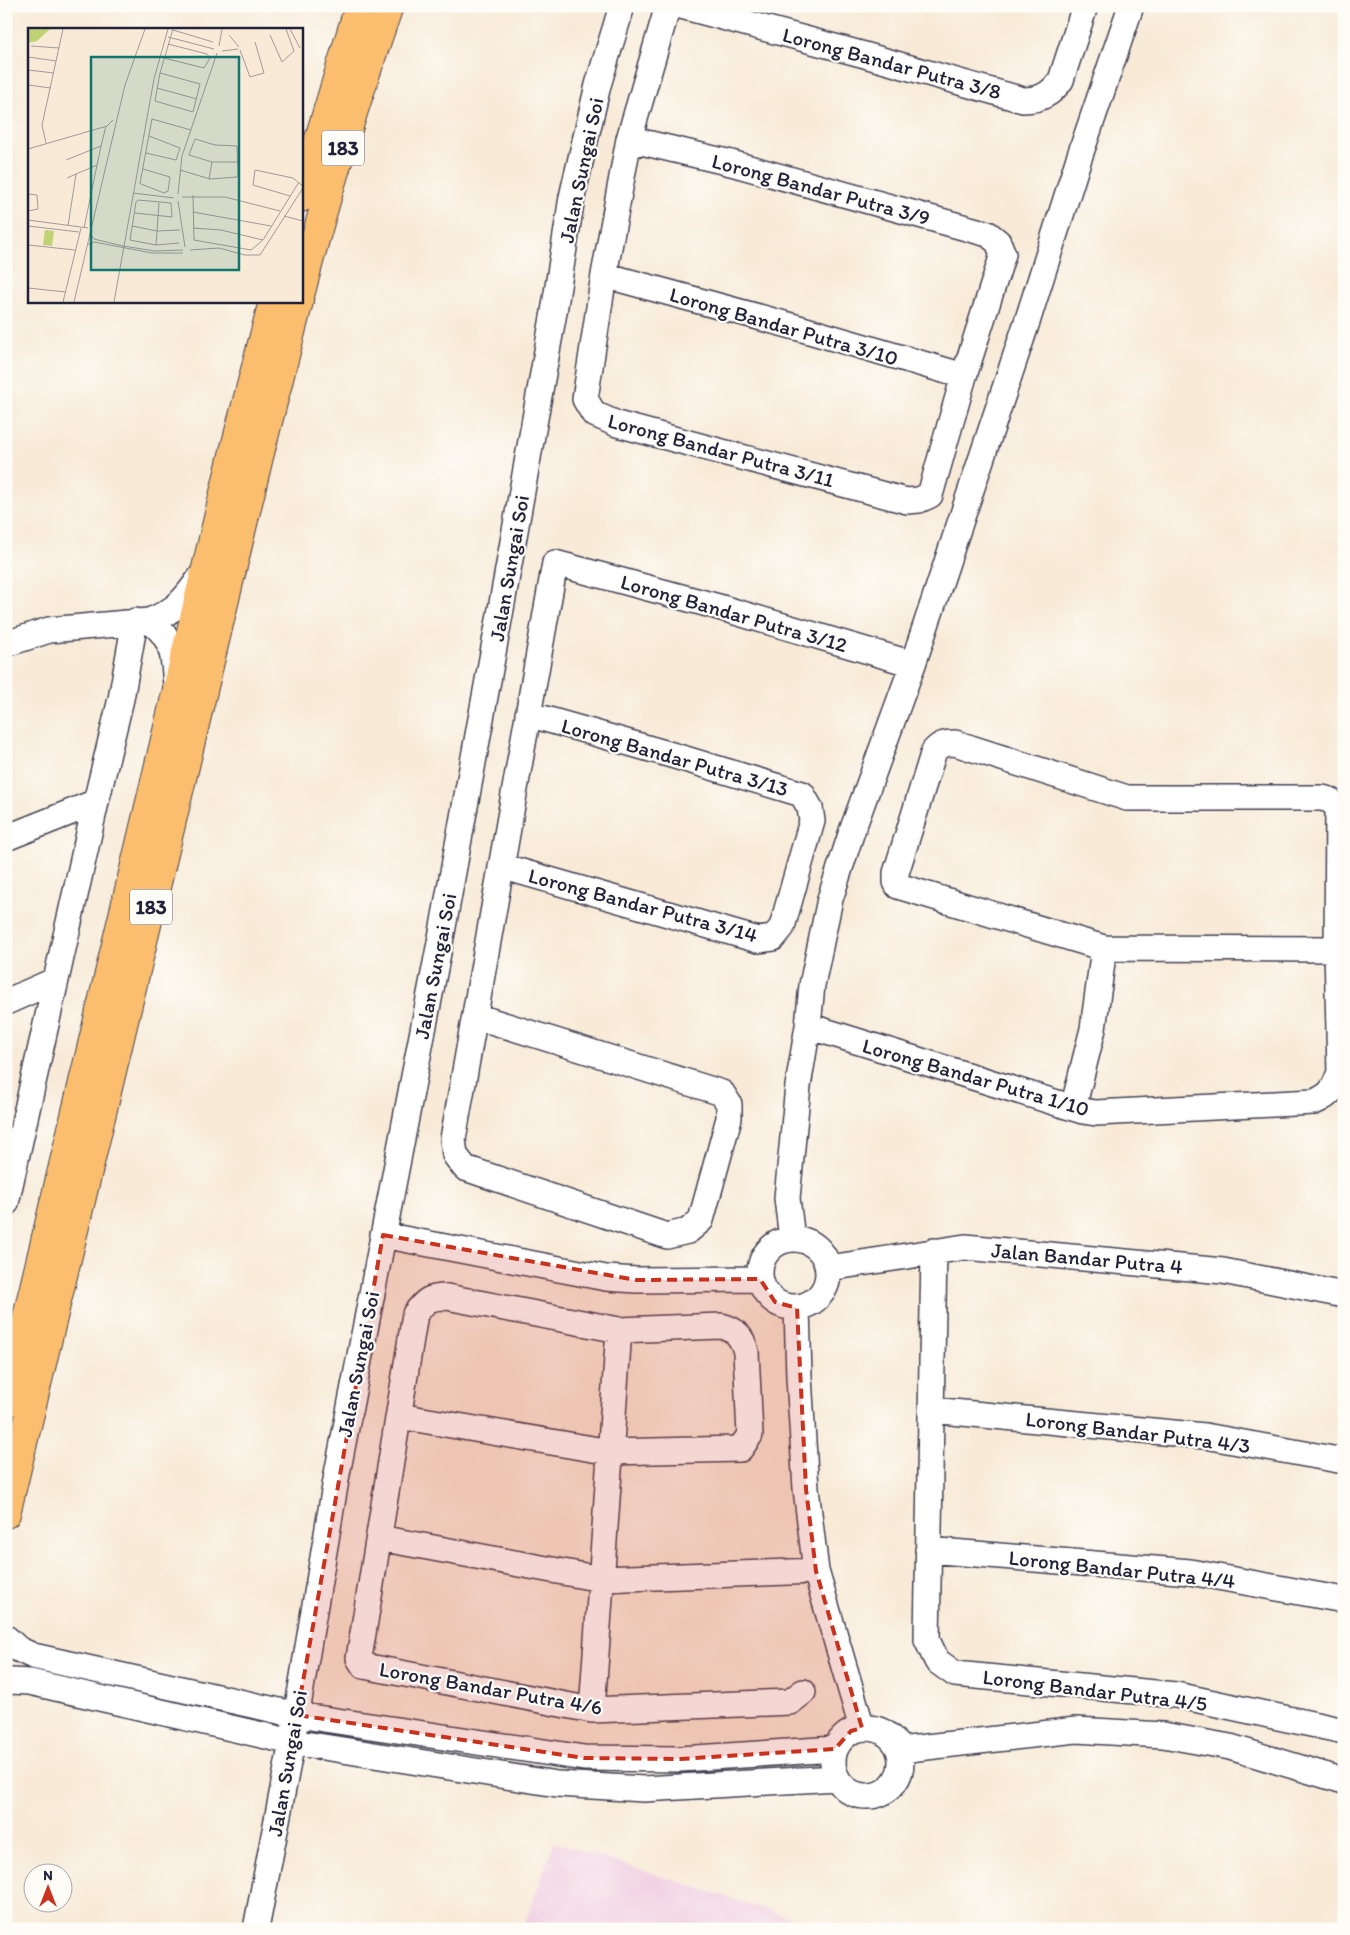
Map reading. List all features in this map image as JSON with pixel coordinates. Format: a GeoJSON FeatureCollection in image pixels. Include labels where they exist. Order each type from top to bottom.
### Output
{"type":"FeatureCollection","features":[{"type":"Feature","properties":{"kind":"highway","name":"183"},"geometry":{"type":"LineString","coordinates":[[302,195],[359,6]]}},
{"type":"Feature","properties":{"kind":"highway","name":"183"},"geometry":{"type":"LineString","coordinates":[[302,288],[367,70],[390,6]]}},
{"type":"Feature","properties":{"kind":"highway","name":"183"},"geometry":{"type":"LineString","coordinates":[[6,1404],[234,451],[273,302]]}},
{"type":"Feature","properties":{"kind":"highway","name":"183"},"geometry":{"type":"LineString","coordinates":[[6,1514],[257,466],[299,302]]}},
{"type":"Feature","properties":{"kind":"street","name":"Jalan Sungai Soi"},"geometry":{"type":"LineString","coordinates":[[256,1929],[292,1742],[338,1474],[495,647],[572,196],[598,85],[622,6]]}},
{"type":"Feature","properties":{"kind":"street","name":"Lorong Bandar Putra 3/11"},"geometry":{"type":"LineString","coordinates":[[668,6],[629,139],[604,275],[586,399],[594,414],[617,424],[907,502],[919,500],[930,495],[964,376]]}},
{"type":"Feature","properties":{"kind":"street","name":"Lorong Bandar Putra 3/8"},"geometry":{"type":"LineString","coordinates":[[682,6],[1023,100],[1034,100],[1045,96],[1061,80],[1085,6]]}},
{"type":"Feature","properties":{"kind":"street"},"geometry":{"type":"LineString","coordinates":[[792,1239],[787,1198],[798,1086],[808,1026],[812,985],[830,899],[852,830],[913,664],[1028,319],[1078,160],[1131,6]]}},
{"type":"Feature","properties":{"kind":"street","name":"Lorong Bandar Putra 3/9"},"geometry":{"type":"LineString","coordinates":[[629,139],[731,163],[988,234],[998,242],[1003,254],[964,376]]}},
{"type":"Feature","properties":{"kind":"street","name":"Lorong Bandar Putra 3/10"},"geometry":{"type":"LineString","coordinates":[[604,275],[799,328],[964,376]]}},
{"type":"Feature","properties":{"kind":"street","name":"Lorong Bandar Putra 3/12"},"geometry":{"type":"LineString","coordinates":[[528,714],[555,563],[724,608],[913,664]]}},
{"type":"Feature","properties":{"kind":"street"},"geometry":{"type":"LineString","coordinates":[[6,644],[49,630],[142,621],[160,617],[180,604],[206,570]]}},
{"type":"Feature","properties":{"kind":"street"},"geometry":{"type":"LineString","coordinates":[[142,621],[159,628],[166,636],[174,661],[176,692]]}},
{"type":"Feature","properties":{"kind":"street"},"geometry":{"type":"LineString","coordinates":[[6,1203],[96,802],[142,621]]}},
{"type":"Feature","properties":{"kind":"street"},"geometry":{"type":"LineString","coordinates":[[474,1016],[722,1093],[729,1104],[730,1118],[700,1220],[688,1231],[668,1236],[464,1168],[455,1155],[453,1139],[474,1016],[528,714]]}},
{"type":"Feature","properties":{"kind":"street","name":"Lorong Bandar Putra 3/13"},"geometry":{"type":"LineString","coordinates":[[528,714],[802,794],[810,808],[812,821],[798,871]]}},
{"type":"Feature","properties":{"kind":"street"},"geometry":{"type":"LineString","coordinates":[[946,743],[955,743],[1127,798],[1328,799],[1334,803],[1338,810],[1337,949],[1104,948],[898,886],[896,873],[934,751],[938,746],[946,743]]}},
{"type":"Feature","properties":{"kind":"street"},"geometry":{"type":"LineString","coordinates":[[6,838],[96,802]]}},
{"type":"Feature","properties":{"kind":"street","name":"Lorong Bandar Putra 3/14"},"geometry":{"type":"LineString","coordinates":[[501,866],[758,940],[773,938],[782,927],[798,871]]}},
{"type":"Feature","properties":{"kind":"street"},"geometry":{"type":"LineString","coordinates":[[1073,1108],[1092,1029],[1104,948]]}},
{"type":"Feature","properties":{"kind":"street","name":"Lorong Bandar Putra 1/10"},"geometry":{"type":"LineString","coordinates":[[808,1026],[1073,1108],[1096,1113],[1314,1102],[1326,1098],[1335,1087],[1340,1072],[1337,949]]}},
{"type":"Feature","properties":{"kind":"street"},"geometry":{"type":"LineString","coordinates":[[6,1002],[56,980]]}},
{"type":"Feature","properties":{"kind":"street"},"geometry":{"type":"LineString","coordinates":[[383,1236],[606,1278],[636,1280],[760,1279]]}},
{"type":"Feature","properties":{"kind":"street"},"geometry":{"type":"LineString","coordinates":[[792,1239],[803,1240],[813,1245],[825,1257],[829,1268],[827,1283],[823,1293],[815,1301],[797,1308],[784,1307],[775,1302],[762,1288],[760,1279],[760,1267],[768,1252],[781,1242],[792,1239]]}},
{"type":"Feature","properties":{"kind":"street","name":"Jalan Bandar Putra 4"},"geometry":{"type":"LineString","coordinates":[[829,1268],[966,1246],[1185,1266],[1223,1271],[1344,1295]]}},
{"type":"Feature","properties":{"kind":"street"},"geometry":{"type":"LineString","coordinates":[[928,1550],[934,1251]]}},
{"type":"Feature","properties":{"kind":"street"},"geometry":{"type":"LineString","coordinates":[[399,1416],[610,1452],[740,1448],[750,1435],[746,1352],[743,1341],[730,1328],[721,1326],[619,1330],[447,1298],[436,1297],[426,1300],[415,1314],[379,1538],[601,1579],[816,1571]]}},
{"type":"Feature","properties":{"kind":"street"},"geometry":{"type":"LineString","coordinates":[[797,1308],[806,1489],[816,1571],[862,1728]]}},
{"type":"Feature","properties":{"kind":"street"},"geometry":{"type":"LineString","coordinates":[[592,1710],[619,1330]]}},
{"type":"Feature","properties":{"kind":"street","name":"Lorong Bandar Putra 4/3"},"geometry":{"type":"LineString","coordinates":[[931,1410],[1205,1436],[1344,1461]]}},
{"type":"Feature","properties":{"kind":"street","name":"Lorong Bandar Putra 4/6"},"geometry":{"type":"LineString","coordinates":[[379,1538],[359,1658],[364,1666],[592,1710],[790,1702],[803,1692]]}},
{"type":"Feature","properties":{"kind":"street","name":"Lorong Bandar Putra 4/4"},"geometry":{"type":"LineString","coordinates":[[928,1550],[1190,1572],[1344,1600]]}},
{"type":"Feature","properties":{"kind":"street","name":"Lorong Bandar Putra 4/5"},"geometry":{"type":"LineString","coordinates":[[928,1550],[927,1640],[937,1660],[955,1674],[1176,1695],[1344,1731]]}},
{"type":"Feature","properties":{"kind":"street"},"geometry":{"type":"LineString","coordinates":[[6,1638],[18,1649],[33,1656],[297,1714],[584,1758],[680,1759],[835,1749]]}},
{"type":"Feature","properties":{"kind":"street"},"geometry":{"type":"LineString","coordinates":[[6,1683],[11,1681],[30,1682],[292,1742],[557,1784],[644,1789],[837,1778]]}},
{"type":"Feature","properties":{"kind":"street"},"geometry":{"type":"LineString","coordinates":[[862,1728],[874,1728],[885,1732],[894,1740],[900,1750],[902,1761],[900,1772],[895,1782],[886,1790],[876,1795],[865,1796],[854,1793],[844,1787],[837,1778],[834,1769],[835,1749],[841,1739],[851,1731],[862,1728]]}},
{"type":"Feature","properties":{"kind":"street"},"geometry":{"type":"LineString","coordinates":[[900,1750],[1076,1730],[1163,1735],[1230,1747],[1344,1781]]}},
{"type":"Feature","properties":{"kind":"highlighted area"},"geometry":{"type":"Polygon","coordinates":[[[383,1235],[636,1280],[760,1279],[775,1302],[797,1308],[806,1489],[816,1571],[862,1728],[851,1731],[835,1749],[680,1759],[584,1758],[297,1715],[383,1235]]]}},
{"type":"Feature","properties":{"kind":"shaded area"},"geometry":{"type":"Polygon","coordinates":[[[554,1842],[827,1929],[523,1929],[554,1842]]]}}]}
